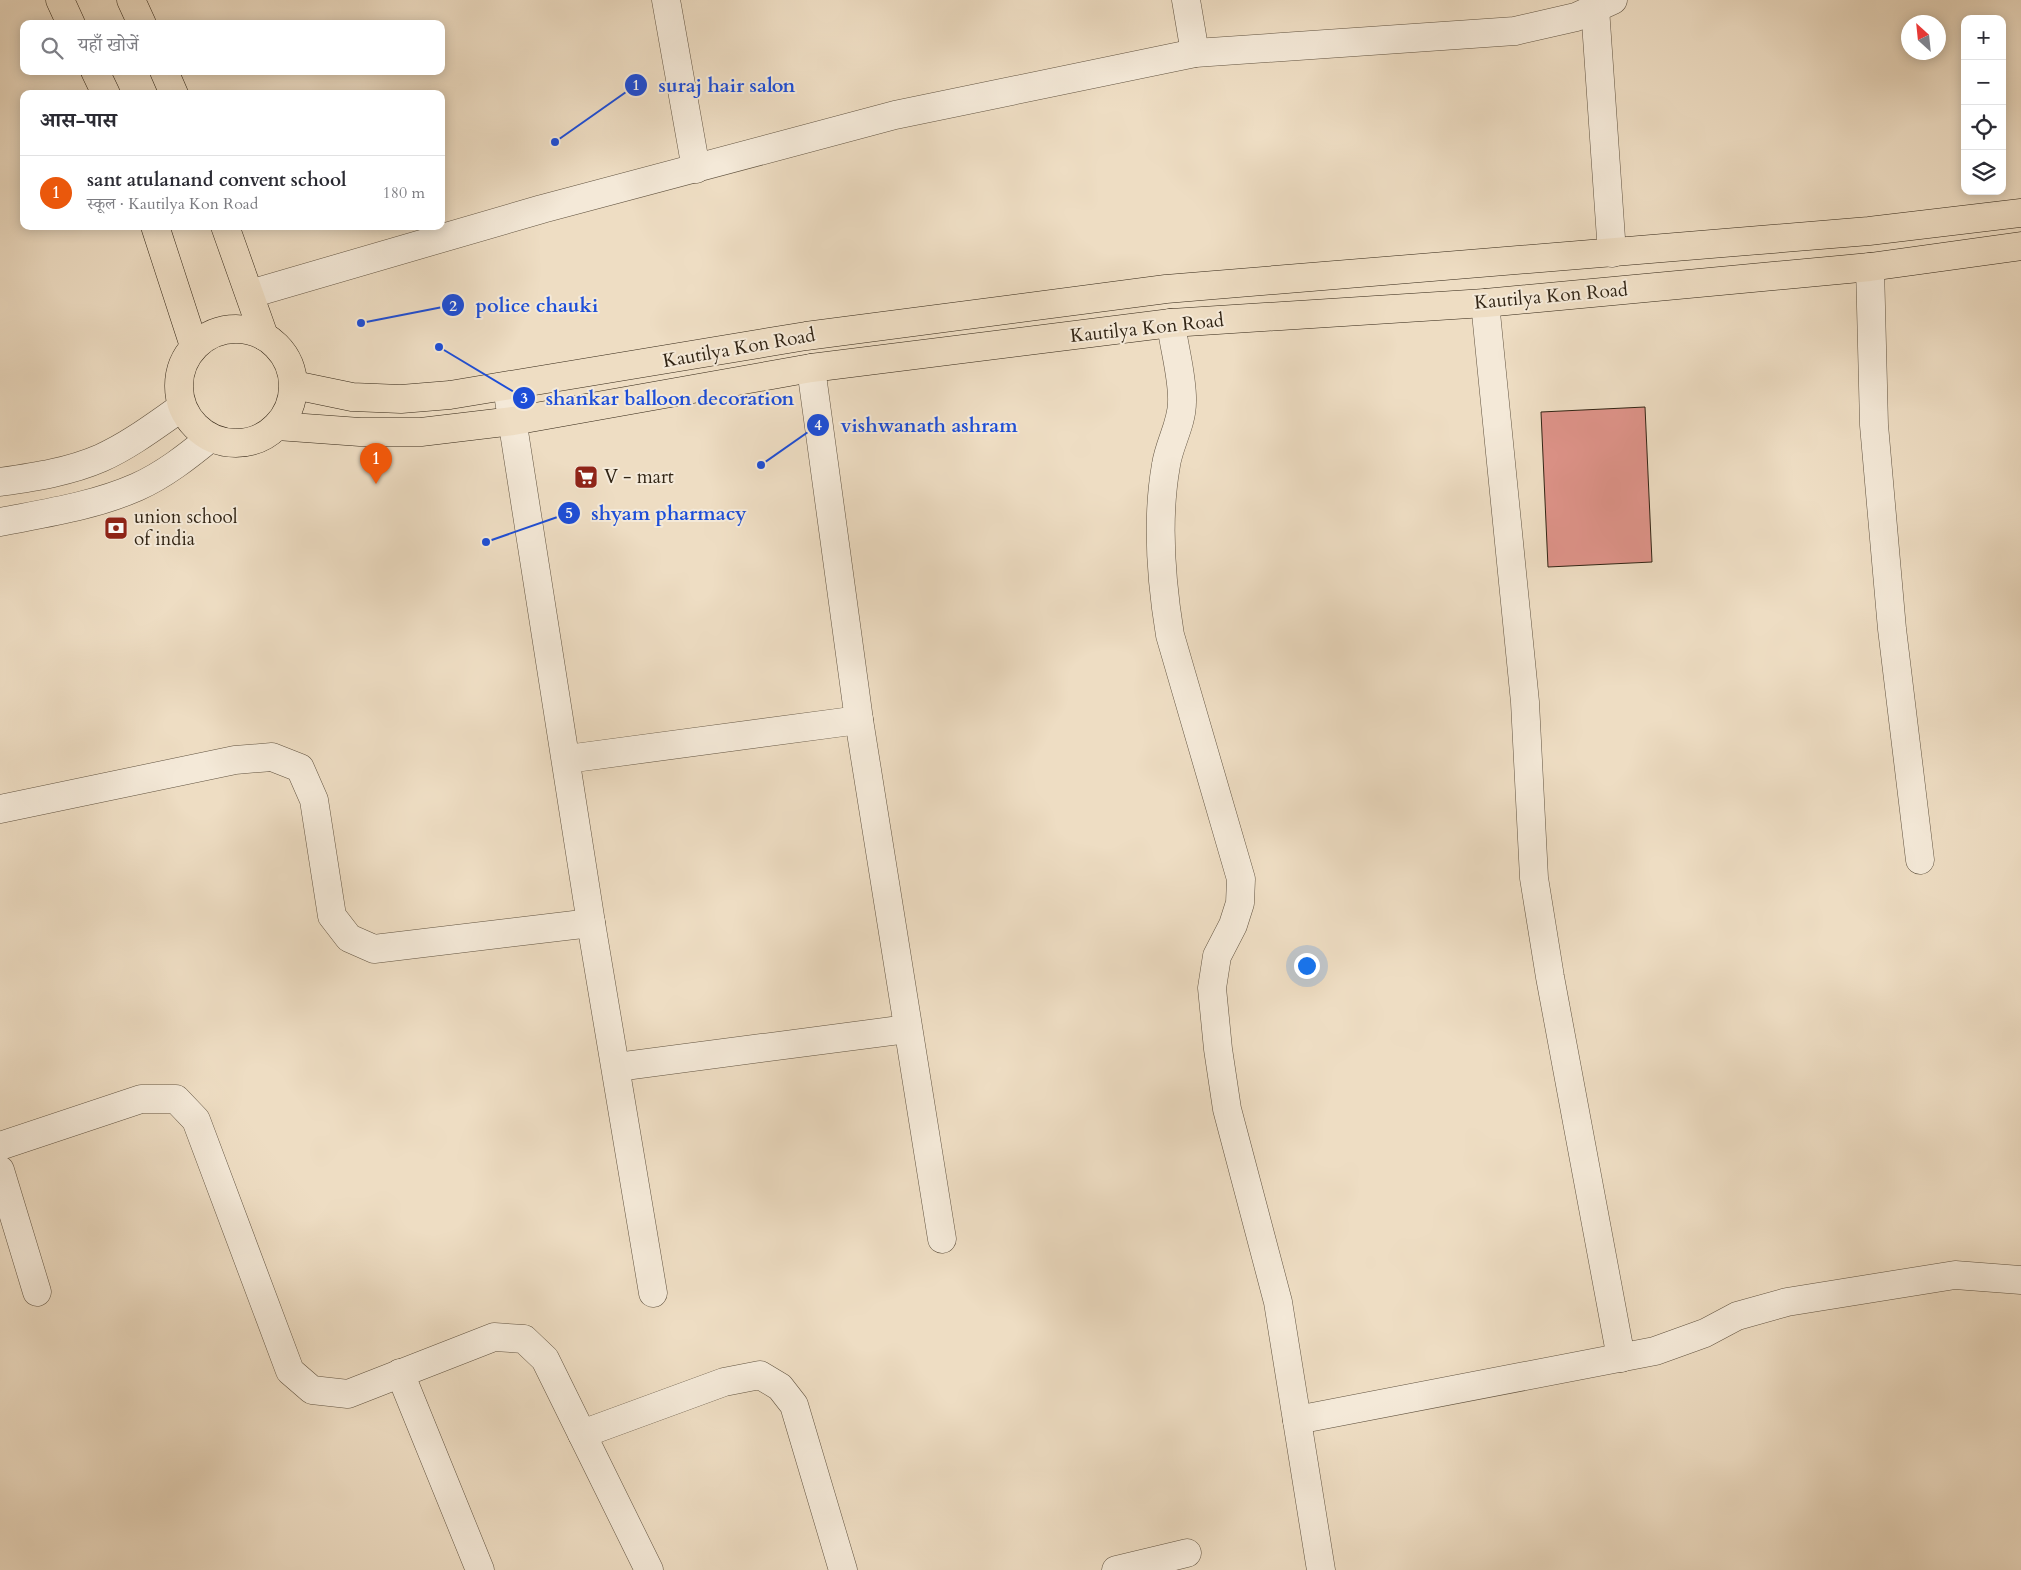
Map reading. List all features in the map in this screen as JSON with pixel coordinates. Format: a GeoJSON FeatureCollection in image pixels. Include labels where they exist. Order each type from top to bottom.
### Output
{"type":"FeatureCollection","features":[{"type":"Feature","properties":{"kind":"highway"},"geometry":{"type":"LineString","coordinates":[[60,0],[69,20]]}},
{"type":"Feature","properties":{"kind":"highway"},"geometry":{"type":"LineString","coordinates":[[131,0],[140,20]]}},
{"type":"Feature","properties":{"kind":"highway"},"geometry":{"type":"LineString","coordinates":[[97,75],[104,90]]}},
{"type":"Feature","properties":{"kind":"highway"},"geometry":{"type":"LineString","coordinates":[[166,75],[172,90]]}},
{"type":"Feature","properties":{"kind":"highway","name":"Kautilya Kon Road"},"geometry":{"type":"LineString","coordinates":[[294,385],[352,397],[401,399],[450,395],[806,336],[1166,289],[1869,231],[2021,214]]}},
{"type":"Feature","properties":{"kind":"highway"},"geometry":{"type":"LineString","coordinates":[[156,230],[194,346]]}},
{"type":"Feature","properties":{"kind":"highway"},"geometry":{"type":"LineString","coordinates":[[226,230],[264,336]]}},
{"type":"Feature","properties":{"kind":"highway","name":"Kautilya Kon Road"},"geometry":{"type":"LineString","coordinates":[[278,426],[360,432],[421,432],[513,420],[811,368],[1171,323],[1485,303],[1870,267],[2021,246]]}},
{"type":"Feature","properties":{"kind":"highway"},"geometry":{"type":"LineString","coordinates":[[220,330],[250,330],[264,336],[286,356],[294,385],[286,414],[278,426],[253,441],[238,444],[210,438],[189,420],[182,407],[178,379],[184,361],[194,346],[220,330]]}},
{"type":"Feature","properties":{"kind":"street"},"geometry":{"type":"LineString","coordinates":[[666,0],[696,169]]}},
{"type":"Feature","properties":{"kind":"street"},"geometry":{"type":"LineString","coordinates":[[1186,0],[1195,53]]}},
{"type":"Feature","properties":{"kind":"street"},"geometry":{"type":"LineString","coordinates":[[250,294],[542,209],[895,115],[1195,53],[1515,31],[1576,17],[1604,4],[1612,252]]}},
{"type":"Feature","properties":{"kind":"street"},"geometry":{"type":"LineString","coordinates":[[1870,267],[1874,425],[1892,629],[1920,860]]}},
{"type":"Feature","properties":{"kind":"street"},"geometry":{"type":"LineString","coordinates":[[1485,303],[1525,702],[1534,878],[1550,978],[1622,1358]]}},
{"type":"Feature","properties":{"kind":"street"},"geometry":{"type":"LineString","coordinates":[[1171,323],[1182,402],[1178,425],[1166,463],[1162,497],[1161,552],[1163,595],[1170,635],[1241,879],[1240,902],[1232,925],[1216,956],[1212,988],[1218,1049],[1227,1109],[1278,1302],[1321,1570]]}},
{"type":"Feature","properties":{"kind":"street"},"geometry":{"type":"LineString","coordinates":[[811,368],[859,720],[942,1240]]}},
{"type":"Feature","properties":{"kind":"street"},"geometry":{"type":"LineString","coordinates":[[507,387],[567,758],[591,923],[617,1067],[653,1293]]}},
{"type":"Feature","properties":{"kind":"street"},"geometry":{"type":"LineString","coordinates":[[0,482],[54,473],[100,459],[138,439],[182,407]]}},
{"type":"Feature","properties":{"kind":"street"},"geometry":{"type":"LineString","coordinates":[[0,522],[100,501],[138,487],[176,464],[210,438]]}},
{"type":"Feature","properties":{"kind":"street"},"geometry":{"type":"LineString","coordinates":[[567,758],[859,720]]}},
{"type":"Feature","properties":{"kind":"street"},"geometry":{"type":"LineString","coordinates":[[0,809],[235,760],[272,757],[300,768],[311,792],[314,800],[332,916],[349,938],[374,949],[591,923]]}},
{"type":"Feature","properties":{"kind":"street"},"geometry":{"type":"LineString","coordinates":[[617,1067],[907,1029]]}},
{"type":"Feature","properties":{"kind":"street"},"geometry":{"type":"LineString","coordinates":[[0,1146],[141,1098],[176,1099],[196,1120],[290,1371],[312,1390],[348,1394],[494,1337],[524,1338],[545,1359],[649,1570]]}},
{"type":"Feature","properties":{"kind":"street"},"geometry":{"type":"LineString","coordinates":[[0,1170],[37,1292]]}},
{"type":"Feature","properties":{"kind":"street"},"geometry":{"type":"LineString","coordinates":[[1297,1420],[1655,1351],[1705,1332],[1737,1316],[1787,1302],[1955,1274],[2021,1280]]}},
{"type":"Feature","properties":{"kind":"street"},"geometry":{"type":"LineString","coordinates":[[400,1373],[480,1570]]}},
{"type":"Feature","properties":{"kind":"street"},"geometry":{"type":"LineString","coordinates":[[582,1434],[724,1382],[760,1375],[780,1388],[794,1405],[843,1570]]}},
{"type":"Feature","properties":{"kind":"street"},"geometry":{"type":"LineString","coordinates":[[1116,1570],[1187,1553]]}},
{"type":"Feature","properties":{"kind":"building"},"geometry":{"type":"Polygon","coordinates":[[[1645,407],[1652,562],[1548,567],[1541,412],[1645,407]]]}},
{"type":"Feature","properties":{"kind":"place","name":"suraj hair salon"},"geometry":{"type":"Point","coordinates":[555,142]}},
{"type":"Feature","properties":{"kind":"place","name":"police chauki"},"geometry":{"type":"Point","coordinates":[361,323]}},
{"type":"Feature","properties":{"kind":"place","name":"shankar balloon decoration"},"geometry":{"type":"Point","coordinates":[439,347]}},
{"type":"Feature","properties":{"kind":"place","name":"vishwanath ashram"},"geometry":{"type":"Point","coordinates":[761,465]}},
{"type":"Feature","properties":{"kind":"place","name":"V - mart"},"geometry":{"type":"Point","coordinates":[586,477]}},
{"type":"Feature","properties":{"kind":"place","name":"sant atulanand convent school"},"geometry":{"type":"Point","coordinates":[376,484]}},
{"type":"Feature","properties":{"kind":"place","name":"union school of india"},"geometry":{"type":"Point","coordinates":[116,528]}},
{"type":"Feature","properties":{"kind":"place","name":"shyam pharmacy"},"geometry":{"type":"Point","coordinates":[486,542]}}]}
